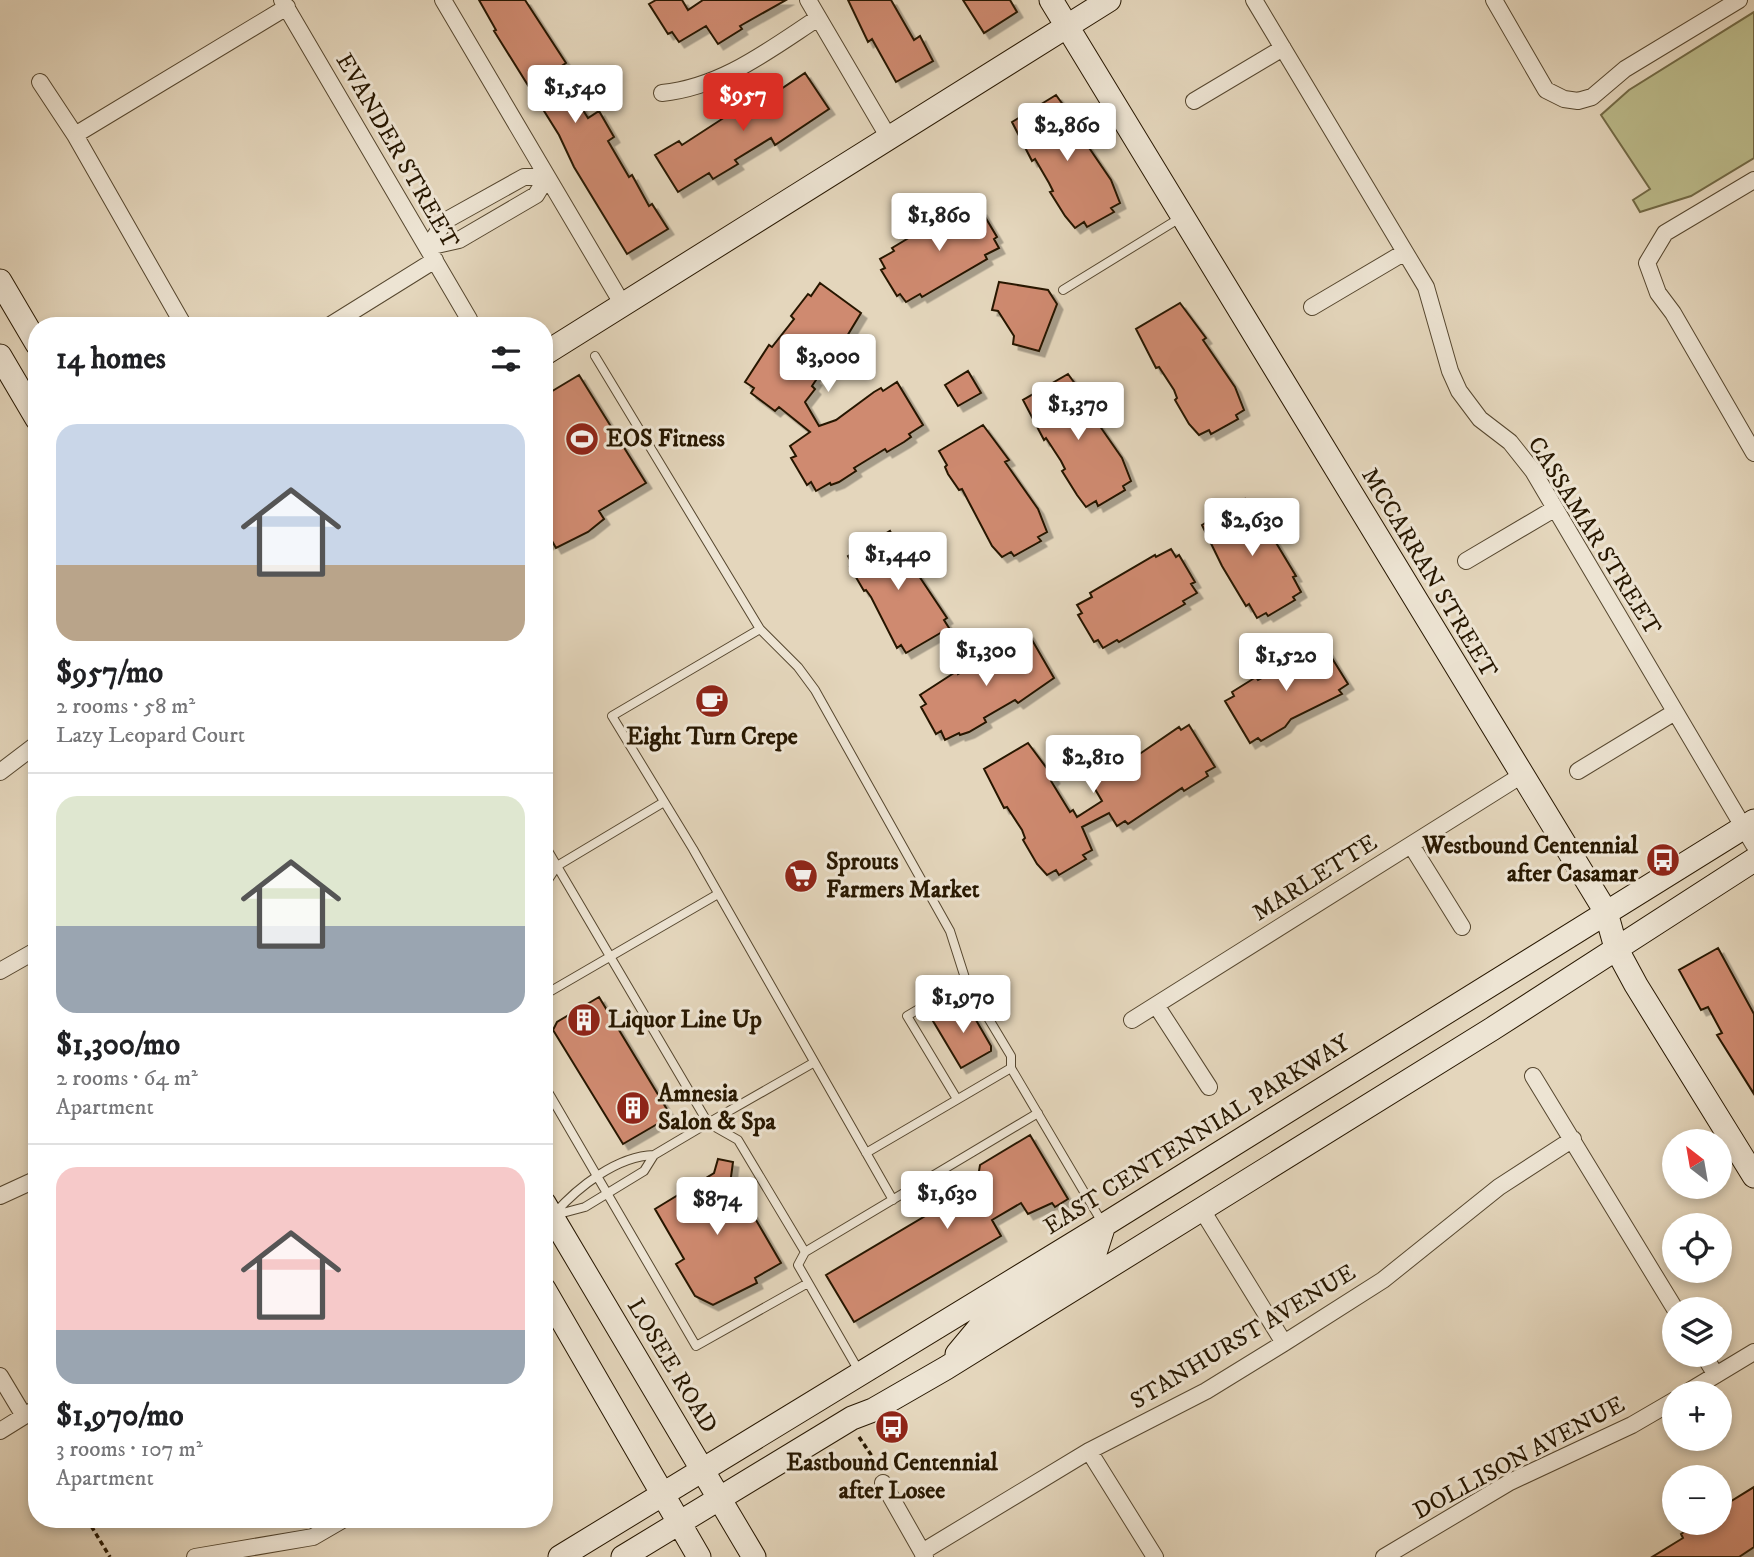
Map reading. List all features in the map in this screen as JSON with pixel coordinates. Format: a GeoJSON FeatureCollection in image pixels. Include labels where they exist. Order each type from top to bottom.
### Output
{"type":"FeatureCollection","features":[{"type":"Feature","properties":{"kind":"main road","name":"MCCARRAN STREET"},"geometry":{"type":"LineString","coordinates":[[1051,0],[1606,912],[1616,948],[1754,1176]]}},
{"type":"Feature","properties":{"kind":"main road"},"geometry":{"type":"LineString","coordinates":[[553,348],[1110,0]]}},
{"type":"Feature","properties":{"kind":"main road"},"geometry":{"type":"LineString","coordinates":[[0,281],[28,329]]}},
{"type":"Feature","properties":{"kind":"main road"},"geometry":{"type":"LineString","coordinates":[[0,356],[28,404]]}},
{"type":"Feature","properties":{"kind":"main road","name":"EAST CENTENNIAL PARKWAY"},"geometry":{"type":"LineString","coordinates":[[560,1557],[1104,1225],[1606,912],[1751,831]]}},
{"type":"Feature","properties":{"kind":"main road"},"geometry":{"type":"LineString","coordinates":[[623,1557],[852,1418],[873,1410],[946,1368],[1492,1029],[1754,860]]}},
{"type":"Feature","properties":{"kind":"main road","name":"LOSEE ROAD"},"geometry":{"type":"LineString","coordinates":[[553,1217],[754,1557]]}},
{"type":"Feature","properties":{"kind":"main road"},"geometry":{"type":"LineString","coordinates":[[946,1368],[982,1324],[1095,1253],[1104,1225]]}},
{"type":"Feature","properties":{"kind":"main road"},"geometry":{"type":"LineString","coordinates":[[553,1305],[699,1557]]}},
{"type":"Feature","properties":{"kind":"street"},"geometry":{"type":"LineString","coordinates":[[443,0],[623,304]]}},
{"type":"Feature","properties":{"kind":"street"},"geometry":{"type":"LineString","coordinates":[[808,0],[889,138]]}},
{"type":"Feature","properties":{"kind":"street","name":"CASSAMAR STREET"},"geometry":{"type":"LineString","coordinates":[[1254,0],[1426,288],[1440,327],[1450,371],[1459,391],[1480,419],[1520,454],[1675,712],[1751,831]]}},
{"type":"Feature","properties":{"kind":"street"},"geometry":{"type":"LineString","coordinates":[[1494,0],[1546,90],[1564,99],[1578,101],[1592,97],[1625,69],[1739,0]]}},
{"type":"Feature","properties":{"kind":"street"},"geometry":{"type":"LineString","coordinates":[[75,135],[284,4]]}},
{"type":"Feature","properties":{"kind":"street","name":"EVANDER STREET"},"geometry":{"type":"LineString","coordinates":[[284,4],[468,317]]}},
{"type":"Feature","properties":{"kind":"street"},"geometry":{"type":"LineString","coordinates":[[662,93],[685,90],[719,79],[818,19]]}},
{"type":"Feature","properties":{"kind":"street"},"geometry":{"type":"LineString","coordinates":[[1194,101],[1283,48]]}},
{"type":"Feature","properties":{"kind":"street"},"geometry":{"type":"LineString","coordinates":[[40,82],[75,135],[179,317]]}},
{"type":"Feature","properties":{"kind":"street"},"geometry":{"type":"LineString","coordinates":[[431,253],[445,221],[524,177],[547,177]]}},
{"type":"Feature","properties":{"kind":"street"},"geometry":{"type":"LineString","coordinates":[[342,317],[431,253],[459,240],[536,195],[547,177]]}},
{"type":"Feature","properties":{"kind":"street"},"geometry":{"type":"LineString","coordinates":[[1754,180],[1665,233],[1647,263],[1657,293],[1747,425],[1754,453]]}},
{"type":"Feature","properties":{"kind":"street"},"geometry":{"type":"LineString","coordinates":[[1312,307],[1405,252]]}},
{"type":"Feature","properties":{"kind":"street"},"geometry":{"type":"LineString","coordinates":[[1466,561],[1554,509]]}},
{"type":"Feature","properties":{"kind":"street"},"geometry":{"type":"LineString","coordinates":[[1578,771],[1675,712]]}},
{"type":"Feature","properties":{"kind":"street"},"geometry":{"type":"LineString","coordinates":[[0,772],[28,751]]}},
{"type":"Feature","properties":{"kind":"street","name":"MARLETTE"},"geometry":{"type":"LineString","coordinates":[[1132,1020],[1522,775]]}},
{"type":"Feature","properties":{"kind":"street"},"geometry":{"type":"LineString","coordinates":[[1411,845],[1462,927]]}},
{"type":"Feature","properties":{"kind":"street"},"geometry":{"type":"LineString","coordinates":[[3,964],[28,954]]}},
{"type":"Feature","properties":{"kind":"street"},"geometry":{"type":"LineString","coordinates":[[1156,1005],[1209,1087]]}},
{"type":"Feature","properties":{"kind":"street"},"geometry":{"type":"LineString","coordinates":[[1533,1076],[1668,1297]]}},
{"type":"Feature","properties":{"kind":"street","name":"STANHURST AVENUE"},"geometry":{"type":"LineString","coordinates":[[923,1555],[1089,1451],[1206,1391],[1383,1280],[1499,1187],[1573,1139]]}},
{"type":"Feature","properties":{"kind":"street"},"geometry":{"type":"LineString","coordinates":[[0,1196],[28,1183]]}},
{"type":"Feature","properties":{"kind":"street"},"geometry":{"type":"LineString","coordinates":[[1202,1210],[1284,1343]]}},
{"type":"Feature","properties":{"kind":"street"},"geometry":{"type":"LineString","coordinates":[[1707,1381],[1754,1352]]}},
{"type":"Feature","properties":{"kind":"street"},"geometry":{"type":"LineString","coordinates":[[1711,1367],[1716,1376]]}},
{"type":"Feature","properties":{"kind":"street"},"geometry":{"type":"LineString","coordinates":[[0,1376],[28,1410]]}},
{"type":"Feature","properties":{"kind":"street","name":"DOLLISON AVENUE"},"geometry":{"type":"LineString","coordinates":[[1384,1557],[1510,1482],[1662,1407]]}},
{"type":"Feature","properties":{"kind":"street"},"geometry":{"type":"LineString","coordinates":[[0,1430],[28,1413]]}},
{"type":"Feature","properties":{"kind":"street"},"geometry":{"type":"LineString","coordinates":[[1089,1451],[1155,1557]]}},
{"type":"Feature","properties":{"kind":"street"},"geometry":{"type":"LineString","coordinates":[[883,1483],[923,1555]]}},
{"type":"Feature","properties":{"kind":"street"},"geometry":{"type":"LineString","coordinates":[[195,1557],[313,1537],[328,1528]]}},
{"type":"Feature","properties":{"kind":"lane"},"geometry":{"type":"LineString","coordinates":[[470,208],[482,226]]}},
{"type":"Feature","properties":{"kind":"lane"},"geometry":{"type":"LineString","coordinates":[[1063,290],[1182,216]]}},
{"type":"Feature","properties":{"kind":"lane"},"geometry":{"type":"LineString","coordinates":[[595,356],[760,629],[798,667],[816,690],[950,931],[966,981],[1011,1056],[1011,1068],[1104,1225]]}},
{"type":"Feature","properties":{"kind":"lane"},"geometry":{"type":"LineString","coordinates":[[760,629],[612,716],[718,894],[893,1199]]}},
{"type":"Feature","properties":{"kind":"lane"},"geometry":{"type":"LineString","coordinates":[[553,872],[557,866],[664,802]]}},
{"type":"Feature","properties":{"kind":"lane"},"geometry":{"type":"LineString","coordinates":[[553,859],[708,1123],[738,1140],[805,1252]]}},
{"type":"Feature","properties":{"kind":"lane"},"geometry":{"type":"LineString","coordinates":[[553,866],[557,866]]}},
{"type":"Feature","properties":{"kind":"lane"},"geometry":{"type":"LineString","coordinates":[[553,990],[718,894]]}},
{"type":"Feature","properties":{"kind":"lane"},"geometry":{"type":"LineString","coordinates":[[957,1099],[907,1016],[966,981]]}},
{"type":"Feature","properties":{"kind":"lane"},"geometry":{"type":"LineString","coordinates":[[553,1209],[585,1207],[644,1171],[654,1155],[813,1063]]}},
{"type":"Feature","properties":{"kind":"lane"},"geometry":{"type":"LineString","coordinates":[[866,1153],[1011,1068]]}},
{"type":"Feature","properties":{"kind":"lane"},"geometry":{"type":"LineString","coordinates":[[553,1100],[696,1346],[808,1283]]}},
{"type":"Feature","properties":{"kind":"lane"},"geometry":{"type":"LineString","coordinates":[[861,1373],[798,1265],[805,1252],[1038,1113]]}},
{"type":"Feature","properties":{"kind":"lane"},"geometry":{"type":"LineString","coordinates":[[553,1206],[636,1156],[654,1155]]}},
{"type":"Feature","properties":{"kind":"path"},"geometry":{"type":"LineString","coordinates":[[852,1418],[857,1434],[880,1469],[883,1483]]}},
{"type":"Feature","properties":{"kind":"path"},"geometry":{"type":"LineString","coordinates":[[92,1528],[110,1557]]}},
{"type":"Feature","properties":{"kind":"green space"},"geometry":{"type":"Polygon","coordinates":[[[1754,12],[1754,158],[1691,196],[1640,212],[1633,200],[1650,189],[1601,115],[1629,90],[1754,12]]]}},
{"type":"Feature","properties":{"kind":"building"},"geometry":{"type":"Polygon","coordinates":[[[479,0],[525,0],[566,63],[557,69],[588,118],[599,111],[614,137],[608,141],[629,177],[632,175],[649,206],[652,204],[668,229],[627,254],[574,167],[559,135],[494,31],[496,30],[479,0]]]}},
{"type":"Feature","properties":{"kind":"building"},"geometry":{"type":"Polygon","coordinates":[[[656,0],[682,0],[688,10],[703,0],[786,0],[740,26],[742,29],[718,44],[706,26],[679,42],[672,32],[668,34],[649,4],[656,0]]]}},
{"type":"Feature","properties":{"kind":"building"},"geometry":{"type":"Polygon","coordinates":[[[848,0],[891,0],[914,40],[920,36],[933,61],[896,82],[872,39],[868,42],[848,0]]]}},
{"type":"Feature","properties":{"kind":"building"},"geometry":{"type":"Polygon","coordinates":[[[963,0],[1010,0],[1017,12],[984,33],[963,0]]]}},
{"type":"Feature","properties":{"kind":"building"},"geometry":{"type":"Polygon","coordinates":[[[805,73],[829,109],[775,145],[771,138],[735,160],[738,164],[713,179],[709,173],[678,192],[655,155],[679,141],[682,145],[742,106],[776,87],[778,91],[805,73]]]}},
{"type":"Feature","properties":{"kind":"building"},"geometry":{"type":"Polygon","coordinates":[[[1056,95],[1082,131],[1079,133],[1111,180],[1120,203],[1111,208],[1114,212],[1087,227],[1084,222],[1075,228],[1065,216],[1050,192],[1053,191],[1049,183],[1035,159],[1032,161],[1012,122],[1056,95]]]}},
{"type":"Feature","properties":{"kind":"building"},"geometry":{"type":"Polygon","coordinates":[[[973,203],[978,211],[981,210],[997,237],[994,239],[999,248],[985,255],[987,259],[922,297],[920,294],[906,302],[900,294],[897,296],[881,270],[885,268],[880,259],[894,251],[892,248],[957,209],[959,211],[973,203]]]}},
{"type":"Feature","properties":{"kind":"building"},"geometry":{"type":"Polygon","coordinates":[[[999,282],[1048,290],[1057,304],[1039,351],[1013,344],[1014,336],[998,311],[992,310],[999,282]]]}},
{"type":"Feature","properties":{"kind":"building"},"geometry":{"type":"Polygon","coordinates":[[[820,283],[861,313],[838,351],[835,349],[813,378],[816,380],[812,386],[815,389],[805,402],[819,426],[836,420],[874,392],[881,388],[883,391],[897,382],[923,425],[909,434],[911,437],[904,442],[887,452],[885,449],[854,468],[856,471],[839,482],[830,483],[816,491],[811,482],[807,485],[791,458],[796,456],[790,446],[810,432],[779,407],[775,411],[751,393],[754,388],[745,382],[769,345],[772,347],[794,319],[791,316],[820,283]]]}},
{"type":"Feature","properties":{"kind":"building"},"geometry":{"type":"Polygon","coordinates":[[[1180,303],[1206,338],[1203,340],[1235,387],[1244,410],[1236,415],[1238,419],[1211,434],[1209,430],[1199,435],[1189,424],[1175,400],[1177,398],[1174,390],[1159,367],[1156,368],[1136,329],[1180,303]]]}},
{"type":"Feature","properties":{"kind":"building"},"geometry":{"type":"Polygon","coordinates":[[[968,371],[981,393],[958,406],[945,385],[968,371]]]}},
{"type":"Feature","properties":{"kind":"building"},"geometry":{"type":"Polygon","coordinates":[[[1068,374],[1094,410],[1090,412],[1122,458],[1131,481],[1123,486],[1125,490],[1098,506],[1096,501],[1086,507],[1077,495],[1062,471],[1065,469],[1061,461],[1046,438],[1044,440],[1023,400],[1068,374]]]}},
{"type":"Feature","properties":{"kind":"building","name":"EOS Fitness"},"geometry":{"type":"Polygon","coordinates":[[[579,375],[646,483],[599,511],[604,519],[588,532],[556,548],[553,543],[553,391],[579,375]]]}},
{"type":"Feature","properties":{"kind":"building"},"geometry":{"type":"Polygon","coordinates":[[[983,425],[1009,460],[1005,462],[1038,509],[1047,532],[1038,537],[1041,541],[1014,556],[1011,552],[1002,557],[992,546],[962,489],[959,490],[948,474],[945,467],[947,465],[939,451],[983,425]]]}},
{"type":"Feature","properties":{"kind":"building"},"geometry":{"type":"Polygon","coordinates":[[[1245,499],[1253,513],[1257,511],[1296,576],[1293,577],[1301,592],[1293,597],[1295,600],[1268,616],[1266,613],[1257,618],[1249,604],[1246,606],[1222,566],[1202,525],[1210,520],[1208,516],[1235,500],[1237,504],[1245,499]]]}},
{"type":"Feature","properties":{"kind":"building"},"geometry":{"type":"Polygon","coordinates":[[[890,531],[895,540],[899,538],[914,562],[911,564],[947,618],[944,620],[949,628],[906,653],[901,645],[897,648],[871,597],[864,591],[850,567],[853,565],[848,556],[890,531]]]}},
{"type":"Feature","properties":{"kind":"building"},"geometry":{"type":"Polygon","coordinates":[[[1171,549],[1176,557],[1179,555],[1195,582],[1191,584],[1197,593],[1183,601],[1185,604],[1119,642],[1117,640],[1103,648],[1098,640],[1094,642],[1078,615],[1082,613],[1077,605],[1092,597],[1090,593],[1155,555],[1156,557],[1171,549]]]}},
{"type":"Feature","properties":{"kind":"building"},"geometry":{"type":"Polygon","coordinates":[[[1028,633],[1054,678],[1018,703],[1015,700],[984,718],[986,722],[969,732],[959,733],[945,740],[941,731],[936,734],[921,707],[926,704],[920,695],[957,671],[958,674],[990,656],[988,653],[1005,643],[1012,639],[1014,642],[1028,633]]]}},
{"type":"Feature","properties":{"kind":"building"},"geometry":{"type":"Polygon","coordinates":[[[1322,642],[1348,684],[1339,690],[1342,694],[1291,719],[1285,727],[1261,741],[1258,738],[1250,743],[1225,701],[1234,696],[1232,692],[1256,677],[1258,680],[1266,676],[1312,644],[1314,647],[1322,642]]]}},
{"type":"Feature","properties":{"kind":"building"},"geometry":{"type":"Polygon","coordinates":[[[1189,725],[1215,767],[1206,772],[1208,776],[1184,791],[1182,788],[1128,824],[1125,821],[1117,826],[1109,813],[1082,827],[1092,850],[1083,855],[1086,859],[1059,875],[1056,870],[1047,875],[1037,864],[1023,840],[1025,838],[1022,830],[1007,807],[1004,808],[984,769],[1028,743],[1054,778],[1051,781],[1070,812],[1073,810],[1077,817],[1102,801],[1092,784],[1101,778],[1099,775],[1141,753],[1179,727],[1181,730],[1189,725]]]}},
{"type":"Feature","properties":{"kind":"building"},"geometry":{"type":"Polygon","coordinates":[[[1718,948],[1754,1014],[1754,1094],[1717,1035],[1722,1033],[1708,1007],[1701,1010],[1679,970],[1718,948]]]}},
{"type":"Feature","properties":{"kind":"building"},"geometry":{"type":"Polygon","coordinates":[[[599,997],[671,1116],[623,1144],[553,1030],[557,1022],[599,997]]]}},
{"type":"Feature","properties":{"kind":"building"},"geometry":{"type":"Polygon","coordinates":[[[965,1001],[991,1046],[991,1051],[961,1068],[933,1021],[965,1001]]]}},
{"type":"Feature","properties":{"kind":"building"},"geometry":{"type":"Polygon","coordinates":[[[1030,1135],[1068,1199],[1055,1207],[1052,1203],[1028,1214],[1021,1203],[992,1220],[1001,1236],[854,1322],[826,1275],[964,1193],[990,1192],[979,1171],[980,1165],[1030,1135]]]}},
{"type":"Feature","properties":{"kind":"building"},"geometry":{"type":"Polygon","coordinates":[[[718,1159],[733,1162],[731,1177],[781,1263],[755,1278],[757,1283],[713,1305],[695,1296],[676,1264],[684,1259],[655,1209],[714,1173],[718,1159]]]}},
{"type":"Feature","properties":{"kind":"building"},"geometry":{"type":"Polygon","coordinates":[[[1754,1487],[1754,1547],[1739,1557],[1652,1557],[1683,1538],[1682,1535],[1732,1535],[1732,1501],[1754,1487]]]}},
{"type":"Feature","properties":{"kind":"place","name":"EOS Fitness"},"geometry":{"type":"Point","coordinates":[582,439]}},
{"type":"Feature","properties":{"kind":"place","name":"Eight Turn Crepe"},"geometry":{"type":"Point","coordinates":[712,701]}},
{"type":"Feature","properties":{"kind":"place","name":"Westbound Centennial after Casamar"},"geometry":{"type":"Point","coordinates":[1663,860]}},
{"type":"Feature","properties":{"kind":"place","name":"Sprouts Farmers Market"},"geometry":{"type":"Point","coordinates":[801,876]}},
{"type":"Feature","properties":{"kind":"place","name":"Liquor Line Up"},"geometry":{"type":"Point","coordinates":[584,1020]}},
{"type":"Feature","properties":{"kind":"place","name":"Amnesia Salon & Spa"},"geometry":{"type":"Point","coordinates":[633,1108]}},
{"type":"Feature","properties":{"kind":"place","name":"Eastbound Centennial after Losee"},"geometry":{"type":"Point","coordinates":[892,1427]}}]}
